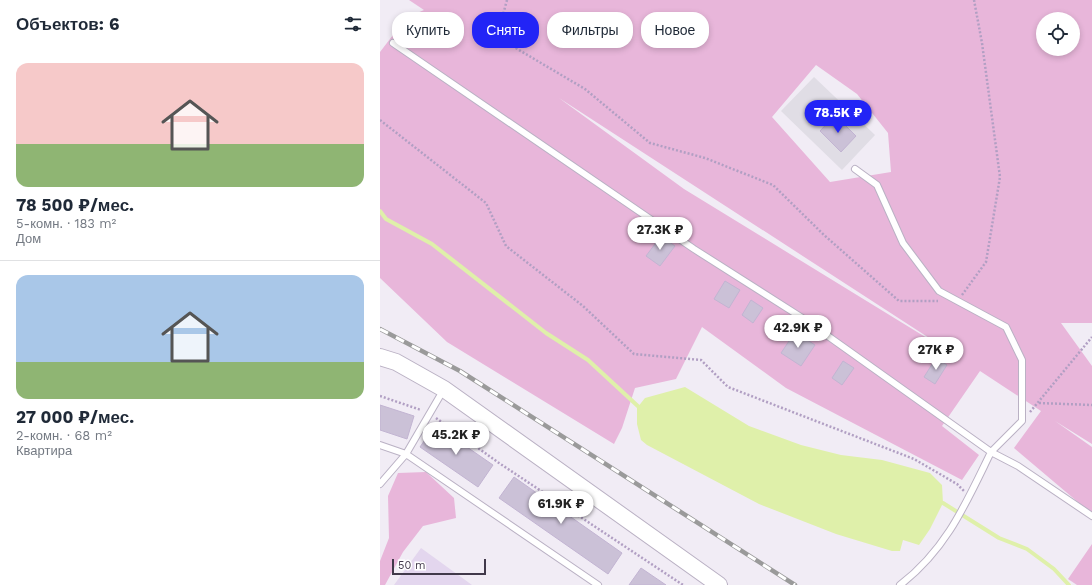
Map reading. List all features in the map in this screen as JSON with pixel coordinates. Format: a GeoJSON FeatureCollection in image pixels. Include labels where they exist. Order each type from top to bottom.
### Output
{"type":"FeatureCollection","features":[{"type":"Feature","properties":{"kind":"street"},"geometry":{"type":"LineString","coordinates":[[380,357],[396,362],[444,389],[719,585]]}},
{"type":"Feature","properties":{"kind":"lane"},"geometry":{"type":"LineString","coordinates":[[400,48],[694,249],[804,319],[991,452],[1018,466],[1092,516]]}},
{"type":"Feature","properties":{"kind":"lane"},"geometry":{"type":"LineString","coordinates":[[855,169],[877,185],[903,243],[939,290],[1006,327],[1022,360],[1022,421],[991,452],[956,522],[936,550],[900,585]]}},
{"type":"Feature","properties":{"kind":"lane"},"geometry":{"type":"LineString","coordinates":[[380,484],[406,454],[429,412],[444,389]]}},
{"type":"Feature","properties":{"kind":"lane"},"geometry":{"type":"LineString","coordinates":[[380,445],[406,454],[598,585]]}},
{"type":"Feature","properties":{"kind":"path"},"geometry":{"type":"LineString","coordinates":[[507,0],[497,37],[585,89],[650,143],[705,158],[773,185],[824,234],[899,301],[958,301],[986,262],[1000,177],[982,43],[974,0]]}},
{"type":"Feature","properties":{"kind":"path"},"geometry":{"type":"LineString","coordinates":[[380,120],[486,203],[506,246],[583,306],[634,354],[701,360],[728,387],[914,459],[957,484],[969,496]]}},
{"type":"Feature","properties":{"kind":"path"},"geometry":{"type":"LineString","coordinates":[[1022,421],[1039,403],[1092,337]]}},
{"type":"Feature","properties":{"kind":"path"},"geometry":{"type":"LineString","coordinates":[[380,396],[429,412],[499,463],[683,585]]}},
{"type":"Feature","properties":{"kind":"path"},"geometry":{"type":"LineString","coordinates":[[1039,403],[1092,405]]}},
{"type":"Feature","properties":{"kind":"shaded area"},"geometry":{"type":"Polygon","coordinates":[[[409,0],[1092,0],[1092,323],[1061,323],[1092,366],[1092,444],[1055,421],[1092,447],[1092,514],[1014,448],[1041,411],[980,371],[942,426],[979,455],[962,480],[786,388],[702,327],[676,379],[635,388],[622,428],[614,444],[447,342],[380,278],[380,52],[392,36],[392,48],[464,48],[464,12],[420,12],[424,10],[409,0]],[[816,65],[772,117],[830,182],[891,172],[888,133],[857,94],[816,65]],[[559,98],[684,189],[940,346],[940,345],[559,98]]]}},
{"type":"Feature","properties":{"kind":"shaded area"},"geometry":{"type":"Polygon","coordinates":[[[814,77],[875,135],[842,170],[781,111],[814,77]]]}},
{"type":"Feature","properties":{"kind":"shaded area"},"geometry":{"type":"Polygon","coordinates":[[[685,387],[749,426],[801,445],[841,455],[882,460],[930,473],[942,485],[943,503],[930,529],[919,545],[903,540],[900,551],[892,551],[836,534],[759,504],[647,445],[641,440],[637,424],[637,408],[645,398],[685,387]]]}},
{"type":"Feature","properties":{"kind":"shaded area"},"geometry":{"type":"Polygon","coordinates":[[[426,472],[454,498],[456,518],[423,526],[403,552],[385,585],[380,585],[380,561],[389,538],[388,496],[398,473],[426,472]]]}},
{"type":"Feature","properties":{"kind":"shaded area"},"geometry":{"type":"Polygon","coordinates":[[[1092,544],[1092,585],[1077,585],[1068,579],[1092,544]]]}},
{"type":"Feature","properties":{"kind":"shaded area"},"geometry":{"type":"Polygon","coordinates":[[[421,548],[472,585],[394,585],[421,548]]]}},
{"type":"Feature","properties":{"kind":"building"},"geometry":{"type":"Polygon","coordinates":[[[835,115],[856,136],[841,152],[820,131],[835,115]]]}},
{"type":"Feature","properties":{"kind":"building"},"geometry":{"type":"Polygon","coordinates":[[[661,236],[675,246],[660,266],[646,256],[661,236]]]}},
{"type":"Feature","properties":{"kind":"building"},"geometry":{"type":"Polygon","coordinates":[[[725,281],[740,290],[729,308],[714,299],[725,281]]]}},
{"type":"Feature","properties":{"kind":"building"},"geometry":{"type":"Polygon","coordinates":[[[751,300],[763,308],[753,323],[742,315],[751,300]]]}},
{"type":"Feature","properties":{"kind":"building"},"geometry":{"type":"Polygon","coordinates":[[[775,317],[786,324],[777,339],[766,332],[775,317]]]}},
{"type":"Feature","properties":{"kind":"building"},"geometry":{"type":"Polygon","coordinates":[[[795,332],[815,345],[801,366],[781,353],[795,332]]]}},
{"type":"Feature","properties":{"kind":"building"},"geometry":{"type":"Polygon","coordinates":[[[936,358],[947,365],[935,384],[924,377],[936,358]]]}},
{"type":"Feature","properties":{"kind":"building"},"geometry":{"type":"Polygon","coordinates":[[[843,361],[854,368],[842,385],[832,378],[843,361]]]}},
{"type":"Feature","properties":{"kind":"building"},"geometry":{"type":"Polygon","coordinates":[[[380,405],[414,416],[407,439],[380,430],[380,405]]]}},
{"type":"Feature","properties":{"kind":"building"},"geometry":{"type":"Polygon","coordinates":[[[435,425],[493,465],[478,487],[420,447],[435,425]]]}},
{"type":"Feature","properties":{"kind":"building"},"geometry":{"type":"Polygon","coordinates":[[[514,477],[622,553],[608,574],[499,498],[514,477]]]}},
{"type":"Feature","properties":{"kind":"building"},"geometry":{"type":"Polygon","coordinates":[[[641,568],[666,585],[629,585],[641,568]]]}},
{"type":"Feature","properties":{"kind":"waterway"},"geometry":{"type":"LineString","coordinates":[[380,211],[386,219],[432,244],[546,333],[588,360],[641,409]]}},
{"type":"Feature","properties":{"kind":"waterway"},"geometry":{"type":"LineString","coordinates":[[939,503],[943,503],[999,538],[1027,549],[1054,569],[1069,585]]}},
{"type":"Feature","properties":{"kind":"railway"},"geometry":{"type":"LineString","coordinates":[[380,329],[460,371],[795,585]]}}]}
